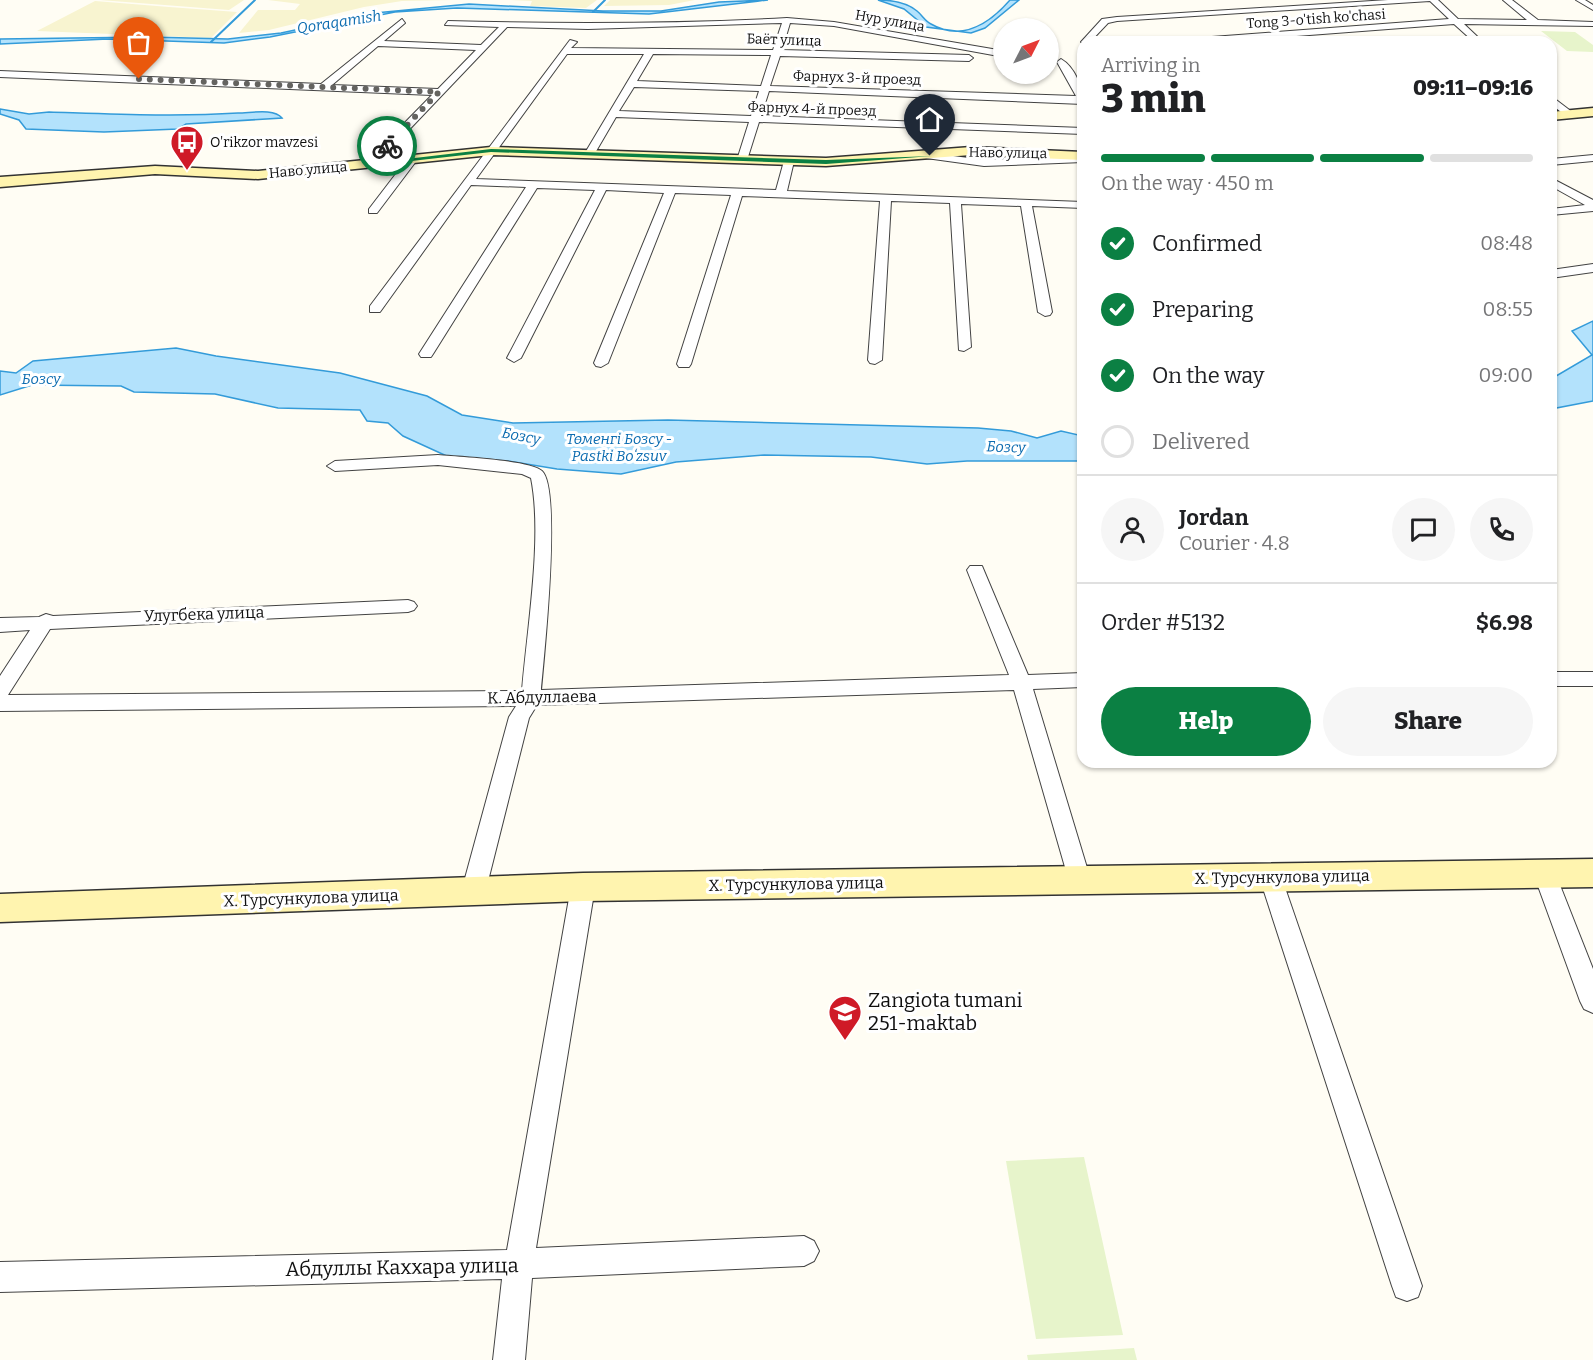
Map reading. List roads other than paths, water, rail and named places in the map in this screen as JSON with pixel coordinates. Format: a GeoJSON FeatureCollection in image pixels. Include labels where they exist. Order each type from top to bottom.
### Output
{"type":"FeatureCollection","features":[{"type":"Feature","properties":{"kind":"street"},"geometry":{"type":"LineString","coordinates":[[1242,0],[1277,19]]}},
{"type":"Feature","properties":{"kind":"street"},"geometry":{"type":"LineString","coordinates":[[1089,36],[1105,21],[1360,2],[1426,0]]}},
{"type":"Feature","properties":{"kind":"street"},"geometry":{"type":"LineString","coordinates":[[1433,0],[1473,36]]}},
{"type":"Feature","properties":{"kind":"street"},"geometry":{"type":"LineString","coordinates":[[1507,0],[1536,23]]}},
{"type":"Feature","properties":{"kind":"street"},"geometry":{"type":"LineString","coordinates":[[1580,0],[1593,8]]}},
{"type":"Feature","properties":{"kind":"street"},"geometry":{"type":"LineString","coordinates":[[742,160],[787,20]]}},
{"type":"Feature","properties":{"kind":"street","name":"Нур улица"},"geometry":{"type":"LineString","coordinates":[[448,23],[588,27],[705,25],[787,20],[834,24],[993,52]]}},
{"type":"Feature","properties":{"kind":"street"},"geometry":{"type":"LineString","coordinates":[[325,86],[402,21]]}},
{"type":"Feature","properties":{"kind":"street","name":"Tong 3-o'tish ko'chasi"},"geometry":{"type":"LineString","coordinates":[[1274,36],[1458,21],[1593,24]]}},
{"type":"Feature","properties":{"kind":"street"},"geometry":{"type":"LineString","coordinates":[[1286,24],[1306,36]]}},
{"type":"Feature","properties":{"kind":"street"},"geometry":{"type":"LineString","coordinates":[[378,164],[380,154],[506,25]]}},
{"type":"Feature","properties":{"kind":"street"},"geometry":{"type":"LineString","coordinates":[[375,309],[564,51],[588,27]]}},
{"type":"Feature","properties":{"kind":"street"},"geometry":{"type":"LineString","coordinates":[[376,43],[483,48]]}},
{"type":"Feature","properties":{"kind":"street"},"geometry":{"type":"LineString","coordinates":[[1077,48],[1061,62],[1077,89]]}},
{"type":"Feature","properties":{"kind":"street","name":"Баёт улица"},"geometry":{"type":"LineString","coordinates":[[564,51],[777,53],[993,59]]}},
{"type":"Feature","properties":{"kind":"street"},"geometry":{"type":"LineString","coordinates":[[590,153],[650,51]]}},
{"type":"Feature","properties":{"kind":"street"},"geometry":{"type":"LineString","coordinates":[[1070,74],[1077,74]]}},
{"type":"Feature","properties":{"kind":"street"},"geometry":{"type":"LineString","coordinates":[[0,75],[439,92]]}},
{"type":"Feature","properties":{"kind":"street","name":"Фарнух 3-й проезд"},"geometry":{"type":"LineString","coordinates":[[631,84],[1077,100]]}},
{"type":"Feature","properties":{"kind":"street"},"geometry":{"type":"LineString","coordinates":[[1557,104],[1569,114]]}},
{"type":"Feature","properties":{"kind":"street"},"geometry":{"type":"LineString","coordinates":[[1557,115],[1593,112]]}},
{"type":"Feature","properties":{"kind":"street","name":"Фарнух 4-й проезд"},"geometry":{"type":"LineString","coordinates":[[612,114],[754,121],[1077,131]]}},
{"type":"Feature","properties":{"kind":"street","name":"Наво улица"},"geometry":{"type":"LineString","coordinates":[[0,182],[155,170],[258,175],[491,151],[789,161],[930,156],[1004,150],[1077,156]]}},
{"type":"Feature","properties":{"kind":"street"},"geometry":{"type":"LineString","coordinates":[[1557,161],[1593,158]]}},
{"type":"Feature","properties":{"kind":"street"},"geometry":{"type":"LineString","coordinates":[[373,211],[412,160]]}},
{"type":"Feature","properties":{"kind":"street"},"geometry":{"type":"LineString","coordinates":[[781,193],[789,161]]}},
{"type":"Feature","properties":{"kind":"street"},"geometry":{"type":"LineString","coordinates":[[467,182],[1077,205]]}},
{"type":"Feature","properties":{"kind":"street"},"geometry":{"type":"LineString","coordinates":[[426,354],[534,184]]}},
{"type":"Feature","properties":{"kind":"street"},"geometry":{"type":"LineString","coordinates":[[1557,185],[1593,207]]}},
{"type":"Feature","properties":{"kind":"street"},"geometry":{"type":"LineString","coordinates":[[514,358],[603,186]]}},
{"type":"Feature","properties":{"kind":"street"},"geometry":{"type":"LineString","coordinates":[[602,363],[671,189]]}},
{"type":"Feature","properties":{"kind":"street"},"geometry":{"type":"LineString","coordinates":[[684,364],[738,192]]}},
{"type":"Feature","properties":{"kind":"street"},"geometry":{"type":"LineString","coordinates":[[875,360],[886,197]]}},
{"type":"Feature","properties":{"kind":"street"},"geometry":{"type":"LineString","coordinates":[[955,200],[964,346]]}},
{"type":"Feature","properties":{"kind":"street"},"geometry":{"type":"LineString","coordinates":[[1026,202],[1045,312]]}},
{"type":"Feature","properties":{"kind":"street"},"geometry":{"type":"LineString","coordinates":[[1557,211],[1593,207]]}},
{"type":"Feature","properties":{"kind":"street"},"geometry":{"type":"LineString","coordinates":[[1557,273],[1593,268]]}},
{"type":"Feature","properties":{"kind":"street"},"geometry":{"type":"LineString","coordinates":[[335,466],[438,460],[524,469],[535,473],[540,478],[543,517],[531,698],[519,717],[472,893]]}},
{"type":"Feature","properties":{"kind":"street"},"geometry":{"type":"LineString","coordinates":[[976,570],[1021,680],[1080,880]]}},
{"type":"Feature","properties":{"kind":"street","name":"Улугбека улица"},"geometry":{"type":"LineString","coordinates":[[0,625],[45,621],[408,606]]}},
{"type":"Feature","properties":{"kind":"street"},"geometry":{"type":"LineString","coordinates":[[0,692],[45,621]]}},
{"type":"Feature","properties":{"kind":"street"},"geometry":{"type":"LineString","coordinates":[[1557,679],[1593,679]]}},
{"type":"Feature","properties":{"kind":"street","name":"К. Абдуллаева"},"geometry":{"type":"LineString","coordinates":[[0,703],[531,698],[1021,680],[1077,680]]}},
{"type":"Feature","properties":{"kind":"street","name":"Х. Турсункулова улица"},"geometry":{"type":"LineString","coordinates":[[0,908],[472,893],[583,887],[1593,873]]}},
{"type":"Feature","properties":{"kind":"street"},"geometry":{"type":"LineString","coordinates":[[1545,875],[1593,1001]]}},
{"type":"Feature","properties":{"kind":"street"},"geometry":{"type":"LineString","coordinates":[[1270,876],[1407,1286]]}},
{"type":"Feature","properties":{"kind":"street"},"geometry":{"type":"LineString","coordinates":[[509,1360],[519,1264],[583,887]]}},
{"type":"Feature","properties":{"kind":"street","name":"Абдуллы Каххара улица"},"geometry":{"type":"LineString","coordinates":[[0,1277],[519,1264],[804,1251]]}},
{"type":"Feature","properties":{"kind":"water","name":"Qoraqamish"},"geometry":{"type":"Polygon","coordinates":[[[768,0],[649,14],[457,8],[395,12],[270,37],[224,43],[108,39],[0,44],[0,39],[149,37],[228,39],[281,33],[375,13],[469,4],[603,11],[661,11],[719,2],[768,0]]]}},
{"type":"Feature","properties":{"kind":"water"},"geometry":{"type":"Polygon","coordinates":[[[878,0],[908,5],[929,23],[945,30],[926,27],[904,9],[878,0]]]}},
{"type":"Feature","properties":{"kind":"water"},"geometry":{"type":"Polygon","coordinates":[[[1010,0],[1019,0],[997,18],[993,18],[993,21],[985,28],[971,33],[956,31],[975,27],[994,16],[1010,0]]]}},
{"type":"Feature","properties":{"kind":"water"},"geometry":{"type":"Polygon","coordinates":[[[0,109],[29,114],[49,112],[191,115],[262,112],[274,113],[282,118],[186,124],[178,129],[104,132],[26,129],[19,120],[0,114],[0,109]]]}},
{"type":"Feature","properties":{"kind":"water"},"geometry":{"type":"Polygon","coordinates":[[[1593,321],[1593,401],[1557,408],[1557,375],[1592,355],[1572,331],[1593,321]]]}},
{"type":"Feature","properties":{"kind":"water","name":"Төменгі Бозсу - Pastki Boʻzsuv"},"geometry":{"type":"Polygon","coordinates":[[[176,348],[216,356],[340,373],[427,396],[462,415],[513,423],[668,420],[978,428],[1011,431],[1037,438],[1061,431],[1077,435],[1077,461],[967,461],[927,464],[871,457],[764,455],[676,462],[621,474],[557,469],[508,461],[451,458],[403,436],[388,423],[367,421],[360,410],[278,408],[215,394],[134,392],[121,386],[32,385],[0,395],[0,371],[16,373],[33,361],[176,348]]]}},
{"type":"Feature","properties":{"kind":"waterway"},"geometry":{"type":"LineString","coordinates":[[211,42],[255,0]]}},
{"type":"Feature","properties":{"kind":"waterway"},"geometry":{"type":"LineString","coordinates":[[593,12],[605,0]]}},
{"type":"Feature","properties":{"kind":"place","name":"O'rikzor mavzesi"},"geometry":{"type":"Point","coordinates":[187,171]}},
{"type":"Feature","properties":{"kind":"place","name":"Zangiota tumani 251-maktab"},"geometry":{"type":"Point","coordinates":[845,1041]}},
{"type":"Feature","properties":{"kind":"water label","name":"Бозсу"},"geometry":{"type":"Point","coordinates":[41,379]}},
{"type":"Feature","properties":{"kind":"water label","name":"Бозсу"},"geometry":{"type":"Point","coordinates":[521,436]}},
{"type":"Feature","properties":{"kind":"water label","name":"Бозсу"},"geometry":{"type":"Point","coordinates":[1006,447]}}]}
